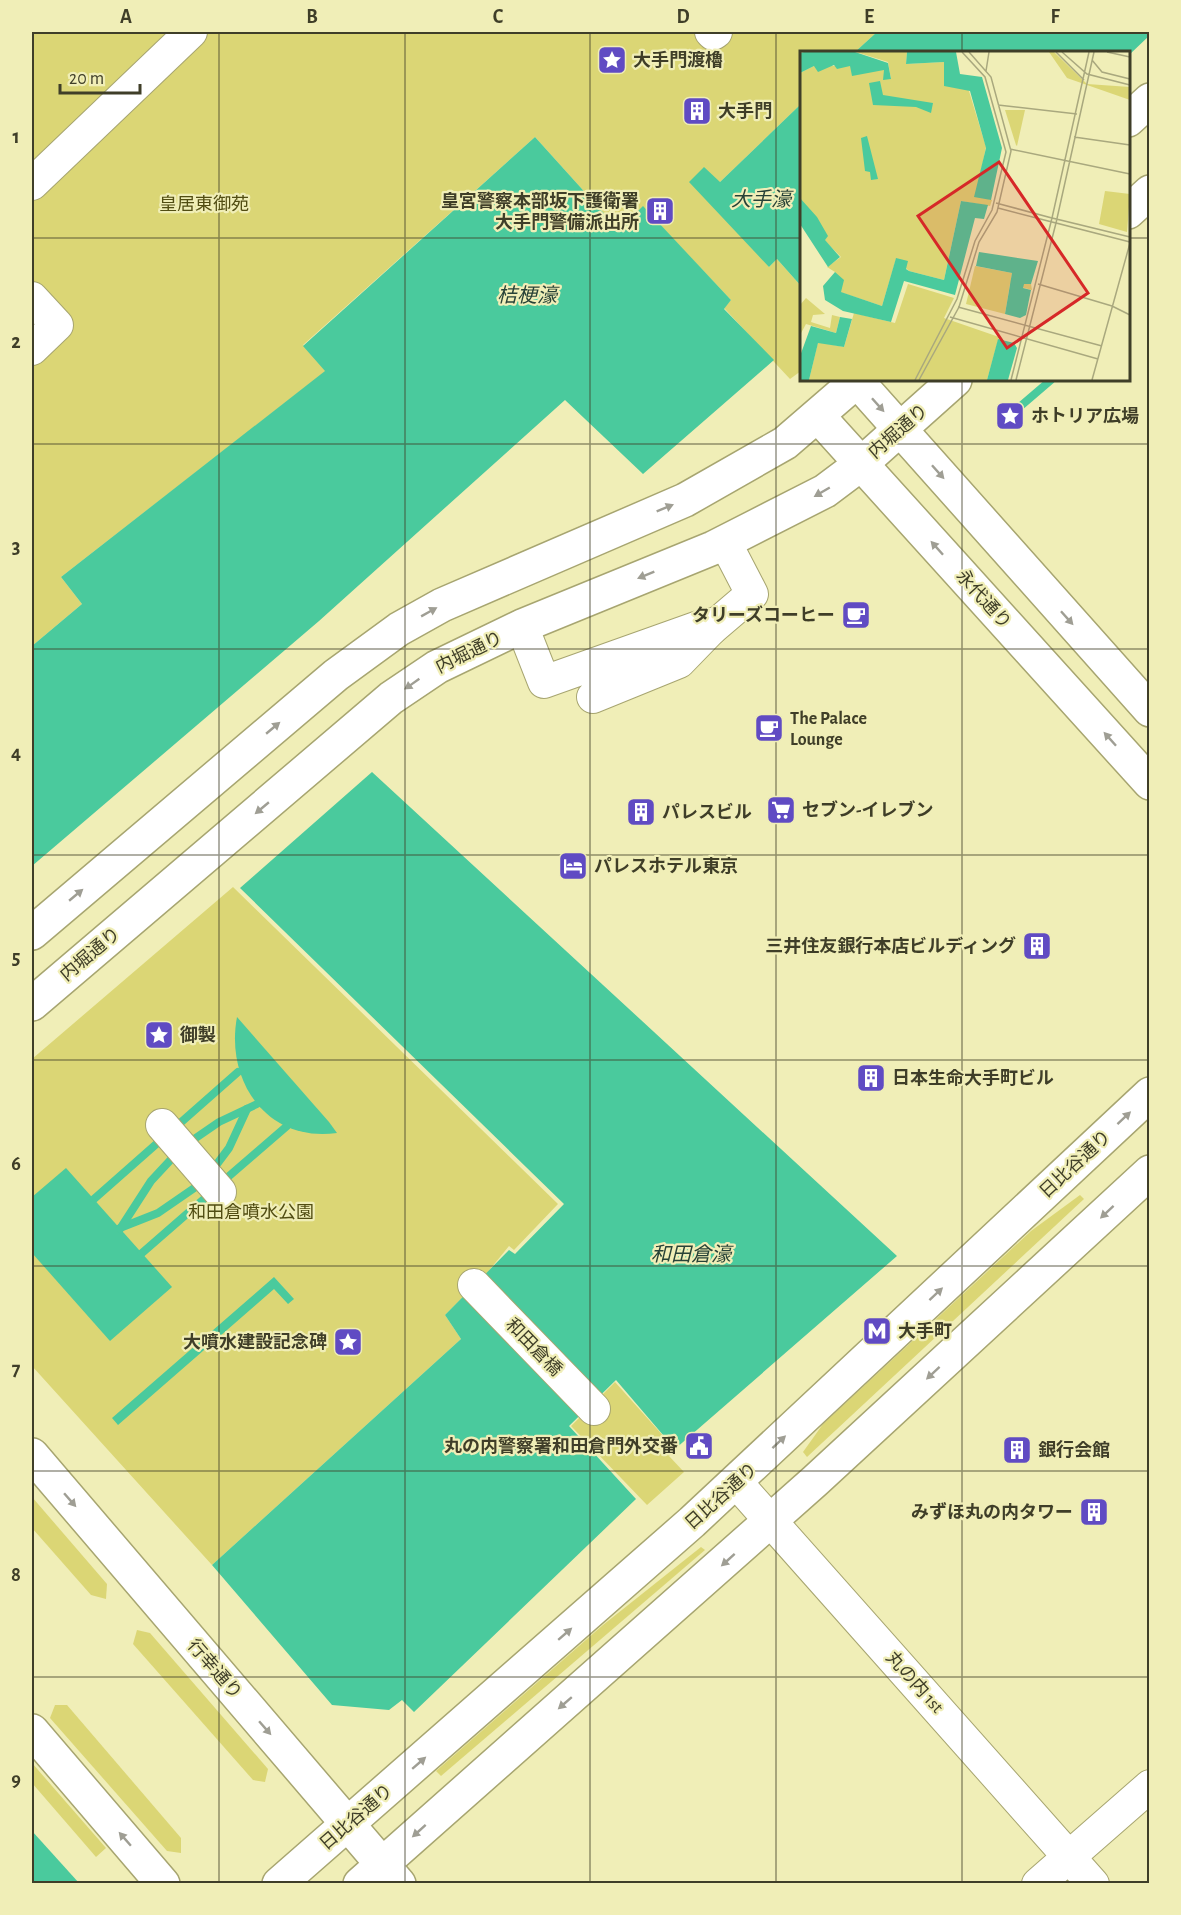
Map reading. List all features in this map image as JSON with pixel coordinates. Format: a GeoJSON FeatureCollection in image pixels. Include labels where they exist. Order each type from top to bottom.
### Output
{"type":"FeatureCollection","features":[{"type":"Feature","properties":{"kind":"main road"},"geometry":{"type":"LineString","coordinates":[[1130,118],[1149,100]]}},
{"type":"Feature","properties":{"kind":"main road"},"geometry":{"type":"LineString","coordinates":[[1130,210],[1149,192]]}},
{"type":"Feature","properties":{"kind":"main road"},"geometry":{"type":"LineString","coordinates":[[32,933],[336,675],[399,629],[442,605],[686,500],[785,443],[856,381]]}},
{"type":"Feature","properties":{"kind":"main road"},"geometry":{"type":"LineString","coordinates":[[858,381],[1149,710]]}},
{"type":"Feature","properties":{"kind":"main road","name":"内堀通り"},"geometry":{"type":"LineString","coordinates":[[32,1004],[391,698],[436,667],[522,626],[725,542],[825,491],[861,464],[954,381]]}},
{"type":"Feature","properties":{"kind":"main road","name":"永代通り"},"geometry":{"type":"LineString","coordinates":[[818,416],[1149,783]]}},
{"type":"Feature","properties":{"kind":"main road","name":"日比谷通り"},"geometry":{"type":"LineString","coordinates":[[279,1884],[736,1482],[1149,1094]]}},
{"type":"Feature","properties":{"kind":"main road"},"geometry":{"type":"LineString","coordinates":[[380,1877],[771,1521],[1149,1172]]}},
{"type":"Feature","properties":{"kind":"main road","name":"行幸通り"},"geometry":{"type":"LineString","coordinates":[[32,1455],[348,1824],[380,1877]]}},
{"type":"Feature","properties":{"kind":"main road"},"geometry":{"type":"LineString","coordinates":[[32,1731],[163,1884]]}},
{"type":"Feature","properties":{"kind":"street"},"geometry":{"type":"LineString","coordinates":[[32,184],[191,32]]}},
{"type":"Feature","properties":{"kind":"street"},"geometry":{"type":"LineString","coordinates":[[32,298],[57,325],[32,349]]}},
{"type":"Feature","properties":{"kind":"street"},"geometry":{"type":"LineString","coordinates":[[593,697],[680,662],[711,629],[752,594],[725,542]]}},
{"type":"Feature","properties":{"kind":"street"},"geometry":{"type":"LineString","coordinates":[[522,626],[544,682],[707,624],[711,629]]}},
{"type":"Feature","properties":{"kind":"street"},"geometry":{"type":"LineString","coordinates":[[162,1125],[209,1179]]}},
{"type":"Feature","properties":{"kind":"street","name":"和田倉橋"},"geometry":{"type":"LineString","coordinates":[[474,1285],[594,1409]]}},
{"type":"Feature","properties":{"kind":"street","name":"丸の内 1st"},"geometry":{"type":"LineString","coordinates":[[736,1482],[1093,1884]]}},
{"type":"Feature","properties":{"kind":"street"},"geometry":{"type":"LineString","coordinates":[[1038,1884],[1149,1786]]}},
{"type":"Feature","properties":{"kind":"green space","name":"皇居東御苑"},"geometry":{"type":"Polygon","coordinates":[[[32,32],[877,32],[856,51],[800,51],[800,105],[720,182],[769,267],[777,259],[800,285],[800,372],[790,379],[724,308],[731,300],[643,207],[619,230],[535,137],[303,345],[326,371],[61,577],[82,604],[32,646],[32,32]]]}},
{"type":"Feature","properties":{"kind":"green space","name":"和田倉噴水公園"},"geometry":{"type":"Polygon","coordinates":[[[233,887],[558,1204],[514,1250],[509,1246],[487,1273],[603,1394],[615,1382],[675,1449],[669,1456],[684,1472],[647,1505],[571,1426],[580,1417],[464,1296],[445,1315],[461,1339],[212,1565],[32,1366],[32,1059],[233,887]]]}},
{"type":"Feature","properties":{"kind":"green space"},"geometry":{"type":"Polygon","coordinates":[[[1080,1195],[1084,1199],[807,1457],[803,1452],[823,1424],[1031,1231],[1080,1195]]]}},
{"type":"Feature","properties":{"kind":"green space"},"geometry":{"type":"Polygon","coordinates":[[[32,1497],[107,1584],[106,1599],[91,1595],[32,1528],[32,1497]]]}},
{"type":"Feature","properties":{"kind":"green space"},"geometry":{"type":"Polygon","coordinates":[[[701,1547],[705,1550],[441,1776],[436,1771],[603,1625],[701,1547]]]}},
{"type":"Feature","properties":{"kind":"green space"},"geometry":{"type":"Polygon","coordinates":[[[137,1630],[150,1633],[268,1769],[265,1782],[253,1780],[133,1644],[137,1630]]]}},
{"type":"Feature","properties":{"kind":"green space"},"geometry":{"type":"Polygon","coordinates":[[[55,1705],[67,1705],[181,1838],[181,1853],[167,1851],[50,1718],[55,1705]]]}},
{"type":"Feature","properties":{"kind":"green space"},"geometry":{"type":"Polygon","coordinates":[[[32,1763],[106,1848],[96,1857],[32,1783],[32,1763]]]}},
{"type":"Feature","properties":{"kind":"water"},"geometry":{"type":"Polygon","coordinates":[[[877,32],[1149,32],[1150,35],[1130,54],[1130,51],[856,51],[877,32]]]}},
{"type":"Feature","properties":{"kind":"water","name":"大手濠"},"geometry":{"type":"Polygon","coordinates":[[[800,105],[800,285],[777,259],[769,267],[689,182],[704,167],[720,182],[800,105]]]}},
{"type":"Feature","properties":{"kind":"water","name":"桔梗濠"},"geometry":{"type":"Polygon","coordinates":[[[535,137],[619,230],[643,206],[731,300],[724,309],[774,360],[643,474],[565,400],[319,621],[32,866],[32,646],[82,604],[61,577],[325,371],[303,346],[535,137]]]}},
{"type":"Feature","properties":{"kind":"water","name":"和田倉濠"},"geometry":{"type":"Polygon","coordinates":[[[372,772],[897,1256],[675,1449],[616,1380],[569,1426],[636,1499],[414,1712],[402,1700],[389,1710],[332,1705],[212,1565],[461,1339],[445,1315],[509,1250],[515,1254],[564,1204],[240,888],[372,772]]]}},
{"type":"Feature","properties":{"kind":"water"},"geometry":{"type":"Polygon","coordinates":[[[237,1017],[337,1133],[312,1134],[290,1128],[271,1118],[256,1103],[245,1084],[238,1064],[235,1041],[237,1017]]]}},
{"type":"Feature","properties":{"kind":"water"},"geometry":{"type":"Polygon","coordinates":[[[66,1168],[172,1287],[110,1341],[32,1253],[32,1197],[66,1168]]]}},
{"type":"Feature","properties":{"kind":"water"},"geometry":{"type":"Polygon","coordinates":[[[274,1277],[294,1299],[288,1304],[274,1289],[118,1425],[112,1418],[274,1277]]]}},
{"type":"Feature","properties":{"kind":"water"},"geometry":{"type":"Polygon","coordinates":[[[32,1831],[79,1883],[32,1883],[32,1831]]]}},
{"type":"Feature","properties":{"kind":"waterway"},"geometry":{"type":"LineString","coordinates":[[1016,410],[1050,381]]}},
{"type":"Feature","properties":{"kind":"waterway"},"geometry":{"type":"LineString","coordinates":[[94,1199],[238,1072]]}},
{"type":"Feature","properties":{"kind":"waterway"},"geometry":{"type":"LineString","coordinates":[[187,1144],[219,1122],[257,1104]]}},
{"type":"Feature","properties":{"kind":"waterway"},"geometry":{"type":"LineString","coordinates":[[211,1172],[229,1148],[247,1109]]}},
{"type":"Feature","properties":{"kind":"waterway"},"geometry":{"type":"LineString","coordinates":[[221,1183],[287,1126]]}},
{"type":"Feature","properties":{"kind":"waterway"},"geometry":{"type":"LineString","coordinates":[[120,1229],[151,1181],[177,1153]]}},
{"type":"Feature","properties":{"kind":"waterway"},"geometry":{"type":"LineString","coordinates":[[120,1228],[158,1213],[203,1182]]}},
{"type":"Feature","properties":{"kind":"waterway"},"geometry":{"type":"LineString","coordinates":[[142,1253],[212,1192]]}},
{"type":"Feature","properties":{"kind":"place","name":"大手門渡櫓"},"geometry":{"type":"Point","coordinates":[612,60]}},
{"type":"Feature","properties":{"kind":"place","name":"大手門"},"geometry":{"type":"Point","coordinates":[697,111]}},
{"type":"Feature","properties":{"kind":"place","name":"皇宮警察本部坂下護衛署 大手門警備派出所"},"geometry":{"type":"Point","coordinates":[660,211]}},
{"type":"Feature","properties":{"kind":"place","name":"ホトリア広場"},"geometry":{"type":"Point","coordinates":[1010,416]}},
{"type":"Feature","properties":{"kind":"place","name":"タリーズコーヒー"},"geometry":{"type":"Point","coordinates":[856,615]}},
{"type":"Feature","properties":{"kind":"place","name":"The Palace Lounge"},"geometry":{"type":"Point","coordinates":[769,728]}},
{"type":"Feature","properties":{"kind":"place","name":"セブン-イレブン"},"geometry":{"type":"Point","coordinates":[781,810]}},
{"type":"Feature","properties":{"kind":"place","name":"パレスビル"},"geometry":{"type":"Point","coordinates":[641,812]}},
{"type":"Feature","properties":{"kind":"place","name":"パレスホテル東京"},"geometry":{"type":"Point","coordinates":[573,866]}},
{"type":"Feature","properties":{"kind":"place","name":"三井住友銀行本店ビルディング"},"geometry":{"type":"Point","coordinates":[1037,946]}},
{"type":"Feature","properties":{"kind":"place","name":"御製"},"geometry":{"type":"Point","coordinates":[159,1035]}},
{"type":"Feature","properties":{"kind":"place","name":"日本生命大手町ビル"},"geometry":{"type":"Point","coordinates":[871,1078]}},
{"type":"Feature","properties":{"kind":"place","name":"大手町"},"geometry":{"type":"Point","coordinates":[877,1331]}},
{"type":"Feature","properties":{"kind":"place","name":"大噴水建設記念碑"},"geometry":{"type":"Point","coordinates":[348,1342]}},
{"type":"Feature","properties":{"kind":"place","name":"丸の内警察署和田倉門外交番"},"geometry":{"type":"Point","coordinates":[699,1446]}},
{"type":"Feature","properties":{"kind":"place","name":"銀行会館"},"geometry":{"type":"Point","coordinates":[1017,1450]}},
{"type":"Feature","properties":{"kind":"place","name":"みずほ丸の内タワー"},"geometry":{"type":"Point","coordinates":[1094,1512]}}]}
